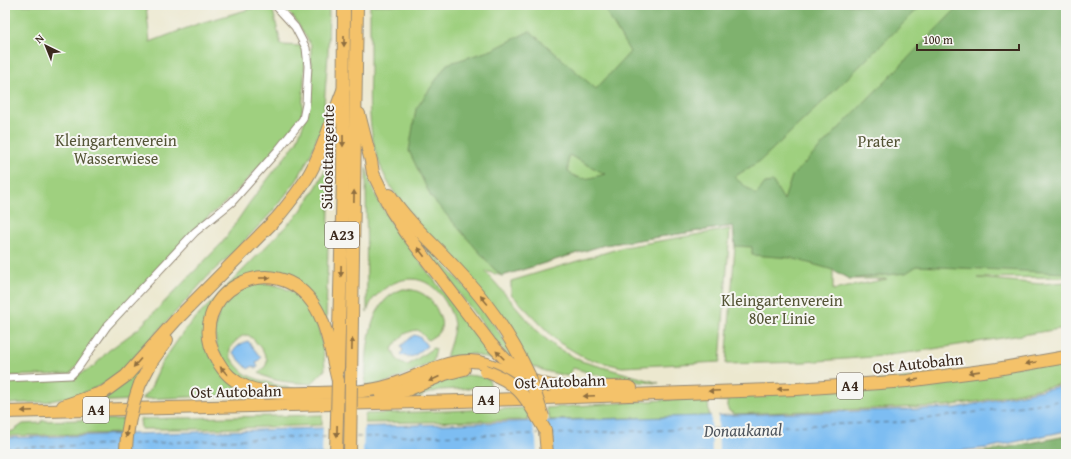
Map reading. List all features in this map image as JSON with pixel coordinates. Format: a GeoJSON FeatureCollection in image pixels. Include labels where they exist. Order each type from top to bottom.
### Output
{"type":"FeatureCollection","features":[{"type":"Feature","properties":{"kind":"highway","name":"Südosttangente"},"geometry":{"type":"LineString","coordinates":[[338,381],[343,186],[344,5]]}},
{"type":"Feature","properties":{"kind":"highway","name":"Südosttangente"},"geometry":{"type":"LineString","coordinates":[[350,454],[356,5]]}},
{"type":"Feature","properties":{"kind":"highway"},"geometry":{"type":"LineString","coordinates":[[126,454],[128,424],[135,397],[152,361],[171,335],[281,224],[310,188],[332,139],[344,88]]}},
{"type":"Feature","properties":{"kind":"highway"},"geometry":{"type":"LineString","coordinates":[[49,411],[104,392],[126,376],[176,320],[277,218],[291,202],[311,171],[344,88]]}},
{"type":"Feature","properties":{"kind":"highway"},"geometry":{"type":"LineString","coordinates":[[355,98],[373,173],[385,199],[407,234],[494,348],[506,360],[530,379]]}},
{"type":"Feature","properties":{"kind":"highway"},"geometry":{"type":"LineString","coordinates":[[371,161],[399,208],[489,306],[521,356],[535,390],[545,430],[547,454]]}},
{"type":"Feature","properties":{"kind":"highway"},"geometry":{"type":"LineString","coordinates":[[338,381],[321,318],[309,298],[292,284],[273,278],[259,277],[246,280],[230,290],[216,306],[210,318],[209,335],[214,357],[222,369],[232,378],[247,387],[258,390],[286,394],[360,392],[388,386],[454,362],[469,361],[486,363],[530,379],[560,386],[628,387],[639,394]]}},
{"type":"Feature","properties":{"kind":"highway","name":"Ost Autobahn"},"geometry":{"type":"LineString","coordinates":[[5,412],[461,401],[797,389],[907,381],[982,371],[1066,357]]}},
{"type":"Feature","properties":{"kind":"highway"},"geometry":{"type":"LineString","coordinates":[[143,409],[153,403],[242,398],[379,395],[407,390],[445,374],[469,369],[486,371],[508,381],[526,398],[545,430]]}},
{"type":"Feature","properties":{"kind":"highway","name":"A23"},"geometry":{"type":"LineString","coordinates":[[336,454],[338,381]]}},
{"type":"Feature","properties":{"kind":"street"},"geometry":{"type":"LineString","coordinates":[[5,378],[70,375],[78,368],[107,326],[196,232],[232,202],[303,119],[306,104],[308,66],[306,48],[298,31],[277,7]]}},
{"type":"Feature","properties":{"kind":"green space","name":"Kleingartenverein Wasserwiese"},"geometry":{"type":"Polygon","coordinates":[[[5,5],[146,5],[150,42],[200,23],[250,9],[272,6],[281,45],[302,46],[305,61],[302,115],[275,150],[229,199],[194,229],[70,374],[5,376],[5,5]]]}},
{"type":"Feature","properties":{"kind":"green space"},"geometry":{"type":"Polygon","coordinates":[[[281,5],[329,5],[328,55],[322,131],[317,137],[312,152],[297,180],[272,212],[232,254],[211,273],[119,374],[104,384],[76,396],[45,402],[5,404],[5,382],[71,378],[93,367],[108,351],[138,329],[222,243],[250,202],[296,143],[304,123],[311,70],[311,45],[294,18],[281,5]]]}},
{"type":"Feature","properties":{"kind":"green space","name":"Prater"},"geometry":{"type":"Polygon","coordinates":[[[370,5],[1066,5],[1066,277],[978,278],[1041,284],[1066,282],[1066,328],[914,352],[872,357],[804,362],[726,364],[735,246],[733,226],[604,245],[502,276],[485,271],[540,334],[557,348],[581,361],[659,383],[622,381],[573,368],[567,376],[545,371],[530,365],[396,195],[384,175],[375,151],[370,116],[370,5]],[[833,270],[833,290],[887,279],[849,279],[833,270]]]}},
{"type":"Feature","properties":{"kind":"green space","name":"Prater"},"geometry":{"type":"Polygon","coordinates":[[[602,5],[922,5],[760,161],[734,177],[756,195],[765,183],[773,182],[784,200],[792,176],[960,5],[1066,5],[1066,273],[917,266],[906,273],[849,279],[833,270],[791,258],[752,255],[752,247],[735,246],[733,226],[604,245],[502,276],[494,269],[431,197],[409,151],[416,109],[447,64],[492,50],[530,31],[596,89],[630,52],[602,5]],[[569,155],[568,157],[568,171],[577,177],[590,178],[605,174],[569,155]]]}},
{"type":"Feature","properties":{"kind":"green space"},"geometry":{"type":"Polygon","coordinates":[[[327,166],[330,168],[326,322],[275,274],[217,298],[211,356],[260,394],[142,399],[150,390],[161,364],[187,327],[300,212],[317,186],[327,166]]]}},
{"type":"Feature","properties":{"kind":"green space"},"geometry":{"type":"Polygon","coordinates":[[[366,167],[371,184],[379,202],[395,229],[490,353],[497,360],[496,361],[473,354],[447,357],[454,327],[450,310],[438,292],[430,285],[421,281],[412,279],[403,280],[385,288],[374,298],[367,312],[366,167]]]}},
{"type":"Feature","properties":{"kind":"green space"},"geometry":{"type":"Polygon","coordinates":[[[404,222],[473,295],[499,332],[515,359],[512,362],[404,222]]]}},
{"type":"Feature","properties":{"kind":"green space"},"geometry":{"type":"Polygon","coordinates":[[[730,229],[720,362],[622,367],[587,359],[558,342],[511,294],[511,281],[624,247],[730,229]]]}},
{"type":"Feature","properties":{"kind":"green space"},"geometry":{"type":"Polygon","coordinates":[[[258,283],[276,285],[290,291],[302,299],[317,323],[324,354],[325,370],[311,384],[284,382],[271,379],[259,373],[266,366],[267,360],[256,342],[247,335],[240,338],[232,345],[230,349],[230,356],[235,364],[246,374],[261,380],[302,391],[270,387],[246,380],[229,368],[221,357],[215,332],[217,320],[222,308],[230,297],[241,289],[258,283]]]}},
{"type":"Feature","properties":{"kind":"green space"},"geometry":{"type":"Polygon","coordinates":[[[403,289],[409,289],[421,293],[430,299],[440,317],[441,328],[435,336],[428,340],[418,330],[409,332],[400,338],[392,349],[393,352],[399,362],[408,365],[433,348],[436,349],[433,362],[391,381],[365,388],[368,345],[370,331],[375,317],[381,305],[391,295],[403,289]]]}},
{"type":"Feature","properties":{"kind":"green space"},"geometry":{"type":"Polygon","coordinates":[[[170,331],[131,400],[94,402],[101,397],[170,331]]]}},
{"type":"Feature","properties":{"kind":"green space"},"geometry":{"type":"Polygon","coordinates":[[[1066,362],[1066,383],[981,401],[946,406],[734,414],[728,410],[728,401],[718,400],[718,397],[1066,362]]]}},
{"type":"Feature","properties":{"kind":"green space"},"geometry":{"type":"Polygon","coordinates":[[[466,375],[489,379],[491,387],[440,390],[423,395],[422,397],[387,398],[419,392],[446,380],[466,375]]]}},
{"type":"Feature","properties":{"kind":"green space"},"geometry":{"type":"Polygon","coordinates":[[[708,397],[709,416],[550,420],[546,408],[708,397]]]}},
{"type":"Feature","properties":{"kind":"green space"},"geometry":{"type":"Polygon","coordinates":[[[525,408],[528,414],[528,420],[365,423],[365,414],[525,408]]]}},
{"type":"Feature","properties":{"kind":"green space"},"geometry":{"type":"Polygon","coordinates":[[[322,415],[322,425],[208,429],[141,429],[140,419],[322,415]]]}},
{"type":"Feature","properties":{"kind":"green space"},"geometry":{"type":"Polygon","coordinates":[[[125,419],[123,433],[5,436],[5,433],[13,431],[23,424],[41,423],[41,421],[125,419]]]}},
{"type":"Feature","properties":{"kind":"green space"},"geometry":{"type":"Polygon","coordinates":[[[1066,436],[1066,448],[1034,454],[961,454],[989,451],[1066,436]]]}},
{"type":"Feature","properties":{"kind":"water"},"geometry":{"type":"Polygon","coordinates":[[[414,335],[420,337],[427,346],[414,356],[402,356],[400,354],[403,351],[401,346],[414,335]]]}},
{"type":"Feature","properties":{"kind":"water"},"geometry":{"type":"Polygon","coordinates":[[[248,341],[261,358],[256,363],[258,367],[256,368],[253,366],[248,369],[233,353],[235,349],[248,341]]]}},
{"type":"Feature","properties":{"kind":"water","name":"Donaukanal"},"geometry":{"type":"Polygon","coordinates":[[[1066,385],[1066,431],[987,448],[927,454],[5,454],[5,438],[956,408],[1066,385]]]}},
{"type":"Feature","properties":{"kind":"pier"},"geometry":{"type":"Polygon","coordinates":[[[711,414],[718,414],[719,454],[712,454],[711,414]]]}},
{"type":"Feature","properties":{"kind":"pier"},"geometry":{"type":"Polygon","coordinates":[[[531,419],[546,419],[550,454],[537,454],[536,439],[531,419]]]}},
{"type":"Feature","properties":{"kind":"pier"},"geometry":{"type":"Polygon","coordinates":[[[364,425],[363,454],[322,454],[323,426],[364,425]]]}},
{"type":"Feature","properties":{"kind":"ferry route"},"geometry":{"type":"LineString","coordinates":[[550,434],[903,422],[1066,400]]}},
{"type":"Feature","properties":{"kind":"ferry route"},"geometry":{"type":"LineString","coordinates":[[356,437],[539,434]]}},
{"type":"Feature","properties":{"kind":"ferry route"},"geometry":{"type":"LineString","coordinates":[[132,444],[331,437]]}},
{"type":"Feature","properties":{"kind":"ferry route"},"geometry":{"type":"LineString","coordinates":[[5,448],[121,444]]}},
{"type":"Feature","properties":{"kind":"park label","name":"Kleingartenverein 80er Linie"},"geometry":{"type":"Point","coordinates":[782,309]}}]}
